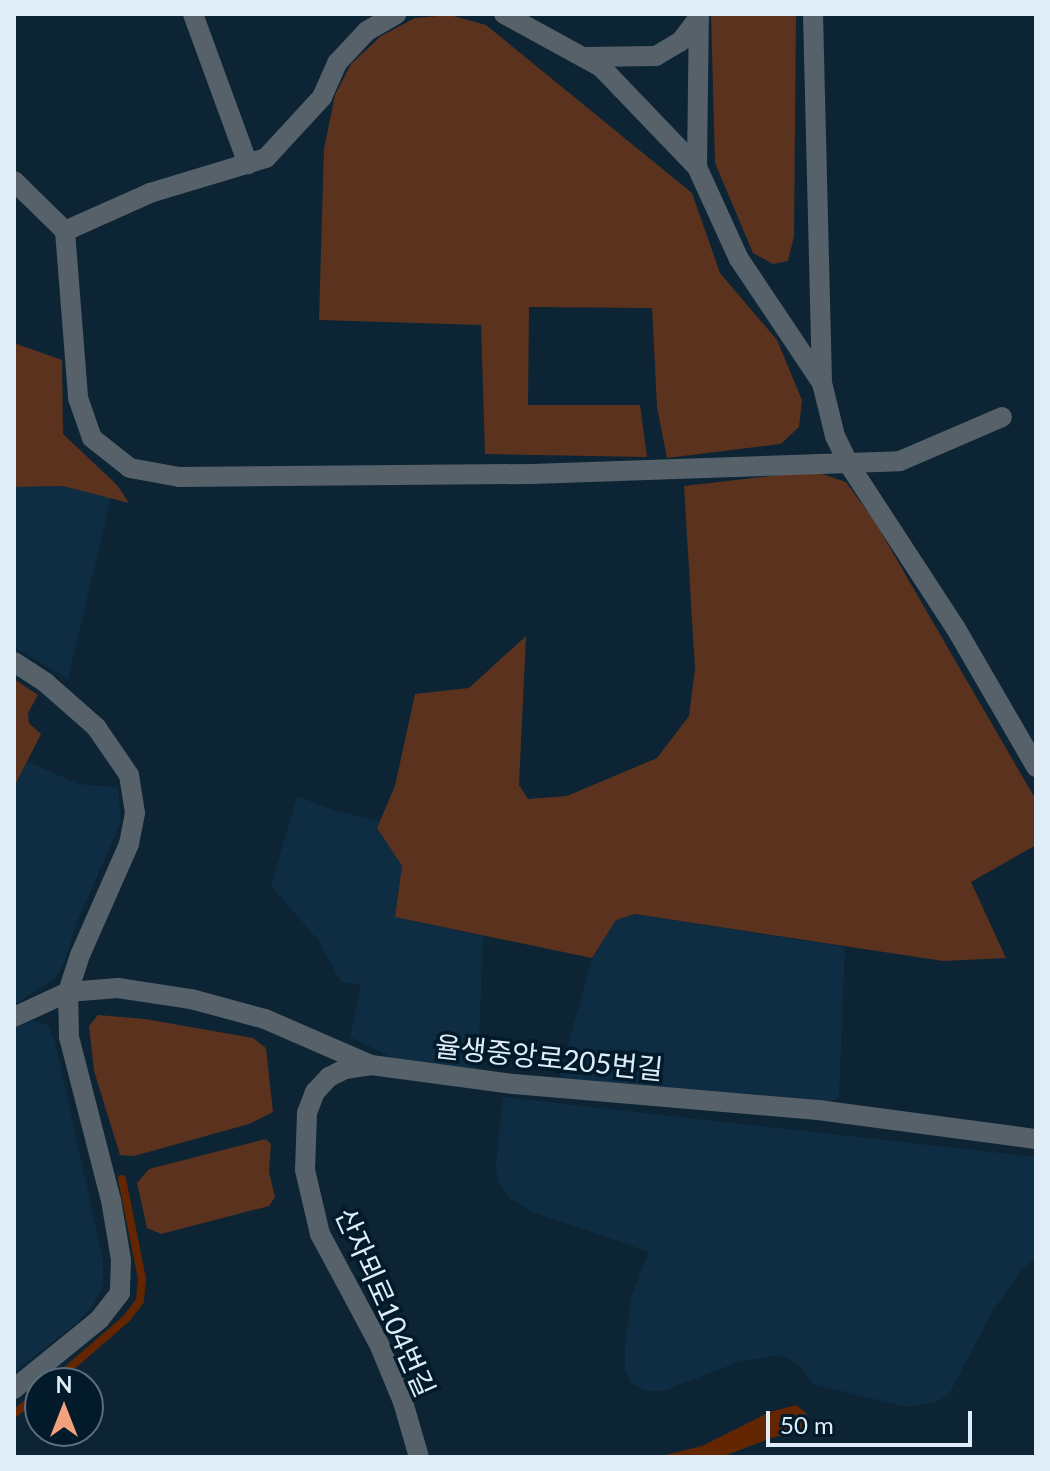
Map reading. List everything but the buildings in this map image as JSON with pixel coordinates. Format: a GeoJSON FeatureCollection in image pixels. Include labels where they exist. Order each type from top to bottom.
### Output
{"type":"FeatureCollection","features":[{"type":"Feature","properties":{"kind":"street"},"geometry":{"type":"LineString","coordinates":[[193,14],[248,164]]}},
{"type":"Feature","properties":{"kind":"street"},"geometry":{"type":"LineString","coordinates":[[65,231],[150,193],[266,158],[322,97],[337,63],[367,31],[396,14]]}},
{"type":"Feature","properties":{"kind":"street"},"geometry":{"type":"LineString","coordinates":[[504,14],[601,67],[697,167],[739,259],[822,383]]}},
{"type":"Feature","properties":{"kind":"street"},"geometry":{"type":"LineString","coordinates":[[813,14],[822,383],[835,436],[848,463],[955,627],[1036,767]]}},
{"type":"Feature","properties":{"kind":"street"},"geometry":{"type":"LineString","coordinates":[[585,57],[656,56],[681,41],[699,16]]}},
{"type":"Feature","properties":{"kind":"street"},"geometry":{"type":"LineString","coordinates":[[697,167],[699,16]]}},
{"type":"Feature","properties":{"kind":"street"},"geometry":{"type":"LineString","coordinates":[[14,181],[65,231],[78,398],[92,438],[130,468],[179,477],[532,474],[900,461],[1002,417]]}},
{"type":"Feature","properties":{"kind":"street"},"geometry":{"type":"LineString","coordinates":[[14,662],[46,683],[96,727],[129,775],[135,813],[129,844],[85,943],[68,992],[69,1037],[111,1200],[121,1260],[120,1293],[100,1319],[14,1389]]}},
{"type":"Feature","properties":{"kind":"street","name":"율생중앙로205번길"},"geometry":{"type":"LineString","coordinates":[[14,1017],[68,992],[118,988],[191,999],[265,1019],[371,1065],[514,1084],[818,1110],[1036,1139]]}},
{"type":"Feature","properties":{"kind":"street","name":"산자뫼로104번길"},"geometry":{"type":"LineString","coordinates":[[371,1065],[345,1069],[329,1077],[315,1092],[307,1113],[305,1170],[320,1234],[379,1344],[403,1402],[419,1457]]}},
{"type":"Feature","properties":{"kind":"shaded area"},"geometry":{"type":"Polygon","coordinates":[[[711,14],[796,14],[794,236],[788,261],[773,264],[753,253],[715,163],[711,14]]]}},
{"type":"Feature","properties":{"kind":"shaded area"},"geometry":{"type":"Polygon","coordinates":[[[450,15],[486,25],[692,193],[720,273],[777,340],[802,400],[799,427],[781,444],[667,458],[657,407],[652,308],[529,307],[528,405],[640,405],[647,457],[485,454],[481,325],[319,320],[324,149],[335,95],[351,64],[381,36],[415,18],[450,15]]]}},
{"type":"Feature","properties":{"kind":"shaded area"},"geometry":{"type":"Polygon","coordinates":[[[14,343],[62,360],[63,434],[117,485],[129,503],[63,486],[14,487],[14,343]]]}},
{"type":"Feature","properties":{"kind":"shaded area"},"geometry":{"type":"Polygon","coordinates":[[[813,471],[846,482],[875,522],[1036,800],[1036,845],[971,882],[1006,958],[943,961],[635,914],[616,920],[592,958],[395,917],[402,866],[377,828],[395,786],[415,694],[469,688],[526,636],[519,785],[528,799],[567,796],[657,758],[689,716],[695,669],[684,486],[813,471]]]}},
{"type":"Feature","properties":{"kind":"shaded area"},"geometry":{"type":"Polygon","coordinates":[[[63,486],[111,497],[68,679],[14,647],[14,487],[63,486]]]}},
{"type":"Feature","properties":{"kind":"shaded area"},"geometry":{"type":"Polygon","coordinates":[[[14,679],[38,695],[28,713],[29,723],[41,734],[14,787],[14,679]]]}},
{"type":"Feature","properties":{"kind":"shaded area"},"geometry":{"type":"Polygon","coordinates":[[[27,761],[78,784],[118,787],[121,822],[77,922],[64,964],[55,978],[14,1005],[14,787],[27,761]]]}},
{"type":"Feature","properties":{"kind":"shaded area"},"geometry":{"type":"Polygon","coordinates":[[[297,796],[339,812],[380,821],[377,828],[402,866],[395,917],[483,936],[478,1071],[395,1059],[350,1037],[361,985],[341,982],[319,941],[271,886],[297,796]]]}},
{"type":"Feature","properties":{"kind":"shaded area"},"geometry":{"type":"Polygon","coordinates":[[[635,914],[845,947],[839,1098],[826,1103],[559,1078],[592,958],[616,920],[635,914]]]}},
{"type":"Feature","properties":{"kind":"shaded area"},"geometry":{"type":"Polygon","coordinates":[[[98,1015],[145,1019],[253,1038],[266,1048],[273,1112],[249,1124],[134,1156],[120,1155],[94,1071],[89,1026],[98,1015]]]}},
{"type":"Feature","properties":{"kind":"shaded area"},"geometry":{"type":"Polygon","coordinates":[[[33,1020],[48,1025],[55,1042],[103,1260],[103,1285],[94,1304],[77,1323],[14,1372],[14,1028],[33,1020]]]}},
{"type":"Feature","properties":{"kind":"shaded area"},"geometry":{"type":"Polygon","coordinates":[[[503,1097],[1036,1157],[1036,1257],[1021,1270],[992,1312],[948,1396],[933,1403],[907,1407],[813,1384],[797,1363],[781,1355],[739,1362],[663,1391],[647,1391],[631,1384],[625,1370],[625,1344],[632,1295],[649,1252],[533,1212],[511,1199],[498,1183],[496,1165],[503,1097]]]}},
{"type":"Feature","properties":{"kind":"shaded area"},"geometry":{"type":"Polygon","coordinates":[[[266,1139],[271,1144],[269,1172],[275,1197],[269,1206],[161,1234],[147,1228],[137,1183],[149,1169],[266,1139]]]}},
{"type":"Feature","properties":{"kind":"shaded area"},"geometry":{"type":"Polygon","coordinates":[[[796,1405],[806,1413],[807,1422],[796,1433],[774,1437],[721,1457],[657,1457],[702,1446],[770,1412],[796,1405]]]}},
{"type":"Feature","properties":{"kind":"waterway"},"geometry":{"type":"LineString","coordinates":[[70,1367],[127,1318],[140,1301],[142,1279],[122,1179]]}},
{"type":"Feature","properties":{"kind":"waterway"},"geometry":{"type":"LineString","coordinates":[[14,1414],[24,1406]]}}]}
